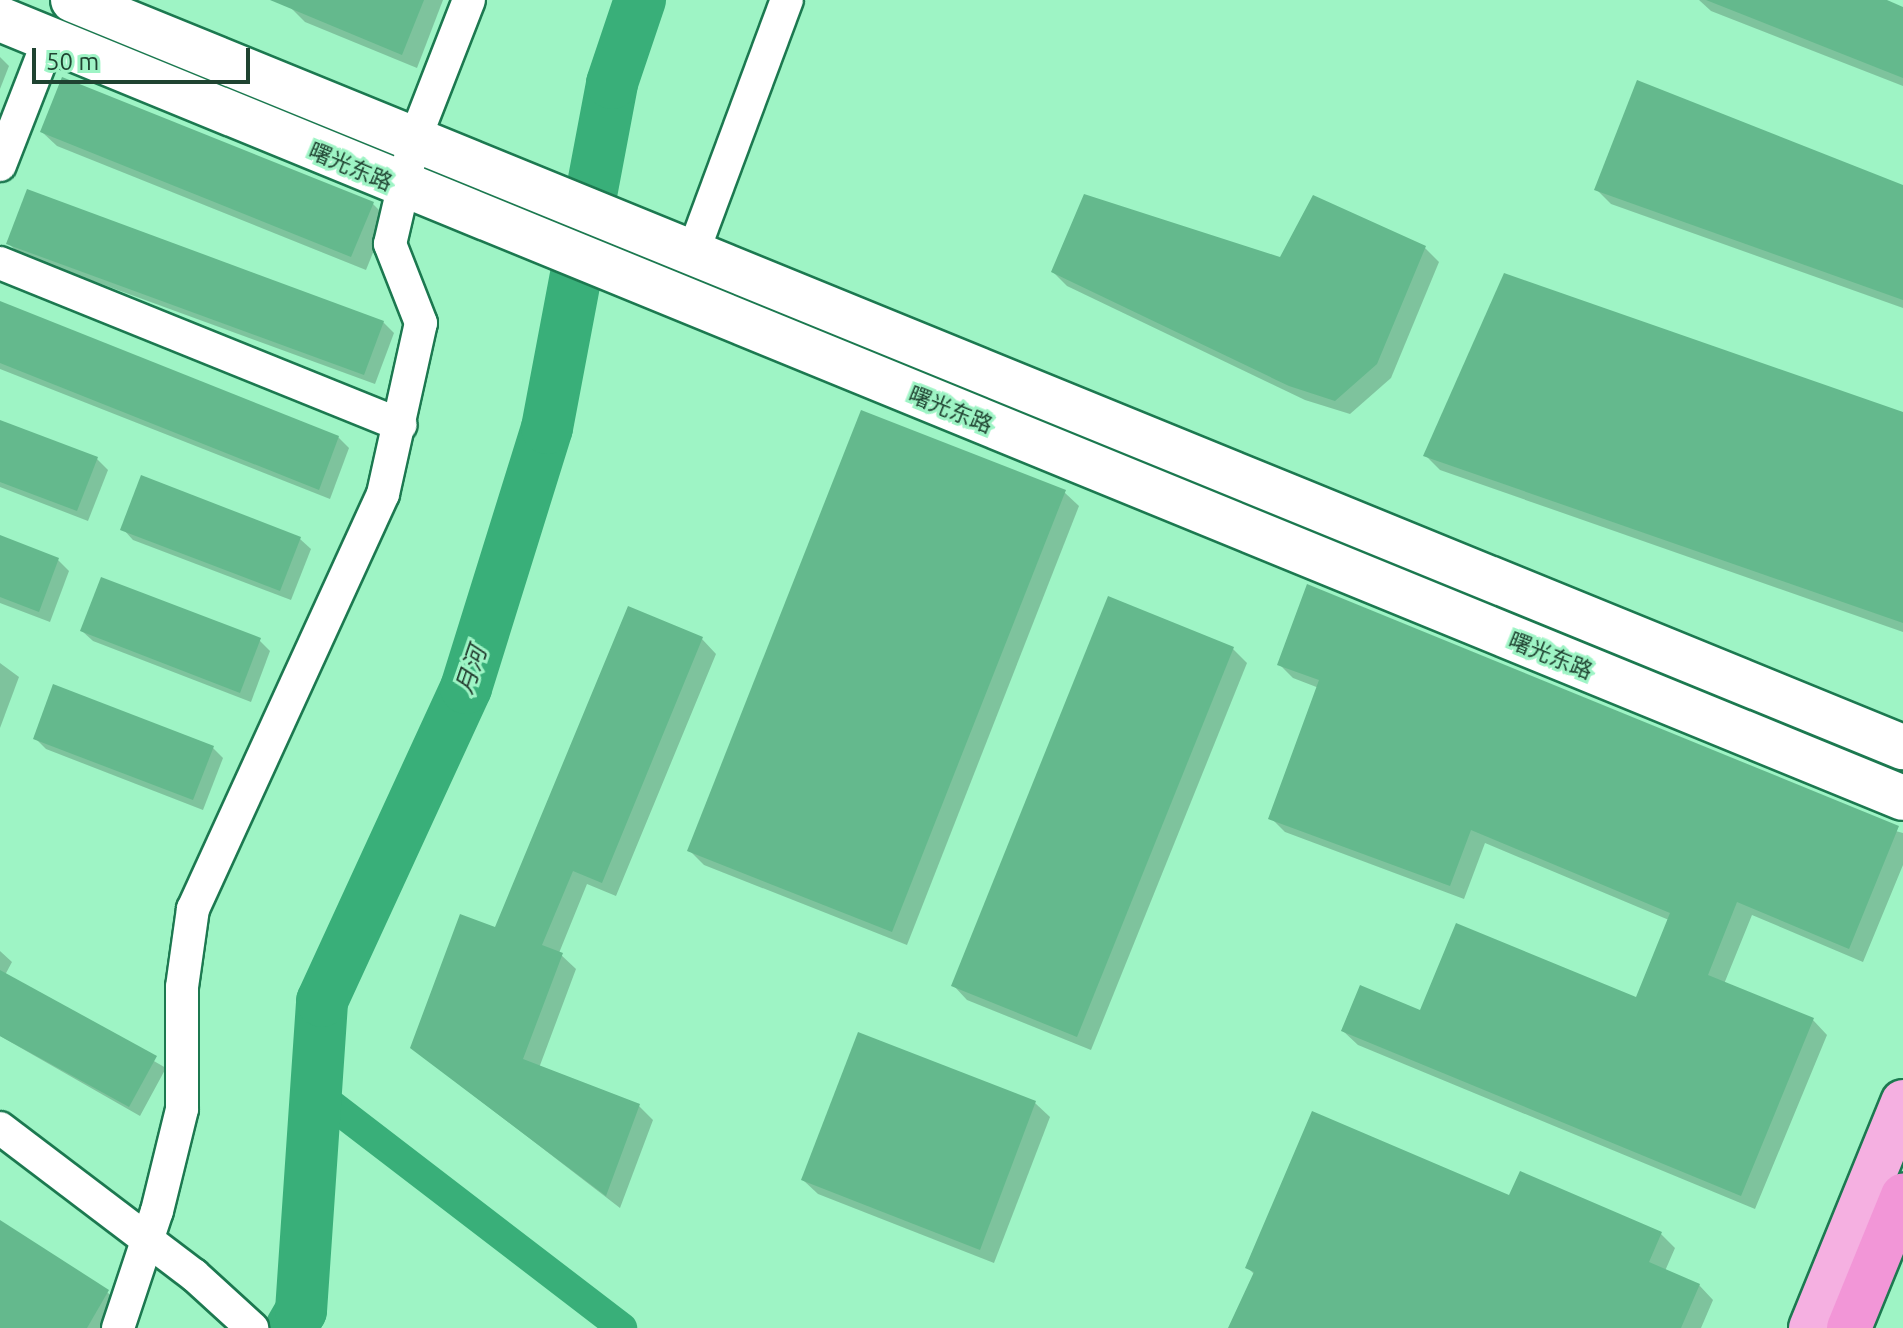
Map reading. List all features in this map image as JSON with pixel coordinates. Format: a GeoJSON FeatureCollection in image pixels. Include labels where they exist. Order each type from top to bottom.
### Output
{"type":"FeatureCollection","features":[{"type":"Feature","properties":{"kind":"highway"},"geometry":{"type":"LineString","coordinates":[[1849,1328],[1903,1196]]}},
{"type":"Feature","properties":{"kind":"main road","name":"曙光东路"},"geometry":{"type":"LineString","coordinates":[[73,0],[1903,747]]}},
{"type":"Feature","properties":{"kind":"main road","name":"曙光东路"},"geometry":{"type":"LineString","coordinates":[[0,19],[404,188],[1903,798]]}},
{"type":"Feature","properties":{"kind":"main road"},"geometry":{"type":"LineString","coordinates":[[1811,1328],[1903,1102]]}},
{"type":"Feature","properties":{"kind":"street"},"geometry":{"type":"LineString","coordinates":[[118,1328],[147,1239],[182,1109],[182,987],[193,909],[383,494],[401,425],[421,323],[390,244],[414,141],[469,0]]}},
{"type":"Feature","properties":{"kind":"street"},"geometry":{"type":"LineString","coordinates":[[692,255],[787,0]]}},
{"type":"Feature","properties":{"kind":"street"},"geometry":{"type":"LineString","coordinates":[[0,165],[49,39]]}},
{"type":"Feature","properties":{"kind":"street"},"geometry":{"type":"LineString","coordinates":[[0,263],[401,425]]}},
{"type":"Feature","properties":{"kind":"street"},"geometry":{"type":"LineString","coordinates":[[0,1128],[194,1275],[252,1328]]}},
{"type":"Feature","properties":{"kind":"building"},"geometry":{"type":"Polygon","coordinates":[[[270,0],[424,0],[402,55],[270,0]]]}},
{"type":"Feature","properties":{"kind":"building"},"geometry":{"type":"Polygon","coordinates":[[[1706,0],[1887,0],[1903,7],[1903,78],[1706,0]]]}},
{"type":"Feature","properties":{"kind":"building"},"geometry":{"type":"Polygon","coordinates":[[[62,77],[374,202],[351,257],[40,132],[62,77]]]}},
{"type":"Feature","properties":{"kind":"building"},"geometry":{"type":"Polygon","coordinates":[[[1637,80],[1903,185],[1903,300],[1594,190],[1637,80]]]}},
{"type":"Feature","properties":{"kind":"building"},"geometry":{"type":"Polygon","coordinates":[[[27,189],[384,321],[364,375],[6,244],[27,189]]]}},
{"type":"Feature","properties":{"kind":"building"},"geometry":{"type":"Polygon","coordinates":[[[1084,194],[1280,257],[1313,195],[1426,246],[1377,364],[1335,401],[1289,386],[1051,272],[1084,194]]]}},
{"type":"Feature","properties":{"kind":"building"},"geometry":{"type":"Polygon","coordinates":[[[1504,273],[1903,412],[1903,623],[1423,456],[1504,273]]]}},
{"type":"Feature","properties":{"kind":"building"},"geometry":{"type":"Polygon","coordinates":[[[0,301],[339,436],[319,490],[0,363],[0,301]]]}},
{"type":"Feature","properties":{"kind":"building"},"geometry":{"type":"Polygon","coordinates":[[[861,410],[1066,490],[892,932],[687,851],[861,410]]]}},
{"type":"Feature","properties":{"kind":"building"},"geometry":{"type":"Polygon","coordinates":[[[0,420],[98,457],[77,511],[0,482],[0,420]]]}},
{"type":"Feature","properties":{"kind":"building"},"geometry":{"type":"Polygon","coordinates":[[[141,475],[301,537],[280,591],[120,530],[141,475]]]}},
{"type":"Feature","properties":{"kind":"building"},"geometry":{"type":"Polygon","coordinates":[[[0,535],[59,558],[39,612],[0,597],[0,535]]]}},
{"type":"Feature","properties":{"kind":"building"},"geometry":{"type":"Polygon","coordinates":[[[101,577],[261,638],[240,693],[80,631],[101,577]]]}},
{"type":"Feature","properties":{"kind":"building"},"geometry":{"type":"Polygon","coordinates":[[[1307,584],[1899,826],[1849,949],[1737,902],[1708,975],[1814,1018],[1741,1196],[1341,1031],[1360,985],[1420,1010],[1456,923],[1636,997],[1670,913],[1471,830],[1450,886],[1268,819],[1319,680],[1277,665],[1307,584]]]}},
{"type":"Feature","properties":{"kind":"building"},"geometry":{"type":"Polygon","coordinates":[[[1108,596],[1234,647],[1077,1037],[951,986],[1108,596]]]}},
{"type":"Feature","properties":{"kind":"building"},"geometry":{"type":"Polygon","coordinates":[[[628,606],[703,637],[602,883],[573,871],[542,945],[563,953],[523,1059],[640,1104],[606,1196],[410,1048],[460,914],[495,927],[628,606]]]}},
{"type":"Feature","properties":{"kind":"building"},"geometry":{"type":"Polygon","coordinates":[[[53,684],[214,746],[193,800],[33,739],[53,684]]]}},
{"type":"Feature","properties":{"kind":"building"},"geometry":{"type":"Polygon","coordinates":[[[0,970],[157,1056],[129,1107],[0,1036],[0,970]]]}},
{"type":"Feature","properties":{"kind":"building"},"geometry":{"type":"Polygon","coordinates":[[[858,1032],[1036,1101],[980,1250],[801,1180],[858,1032]]]}},
{"type":"Feature","properties":{"kind":"building"},"geometry":{"type":"Polygon","coordinates":[[[1312,1111],[1509,1195],[1520,1171],[1662,1232],[1649,1262],[1700,1284],[1681,1328],[1228,1328],[1254,1272],[1245,1268],[1312,1111]]]}},
{"type":"Feature","properties":{"kind":"building"},"geometry":{"type":"Polygon","coordinates":[[[0,1220],[109,1290],[87,1328],[0,1328],[0,1220]]]}},
{"type":"Feature","properties":{"kind":"waterway","name":"月河"},"geometry":{"type":"LineString","coordinates":[[291,1328],[301,1311],[322,1001],[466,688],[547,428],[612,83],[640,0]]}},
{"type":"Feature","properties":{"kind":"waterway"},"geometry":{"type":"LineString","coordinates":[[316,1093],[622,1328]]}}]}
